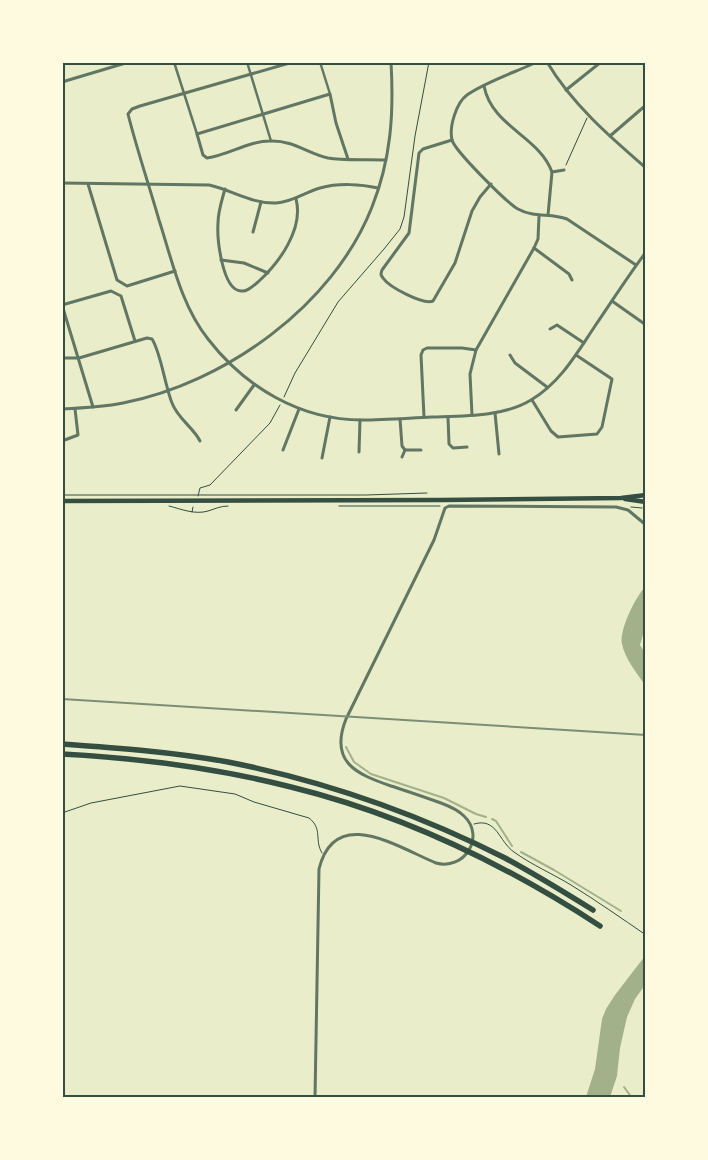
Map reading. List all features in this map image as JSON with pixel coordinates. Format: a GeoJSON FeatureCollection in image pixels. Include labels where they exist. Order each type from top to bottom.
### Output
{"type":"FeatureCollection","features":[{"type":"Feature","properties":{"kind":"highway"},"geometry":{"type":"LineString","coordinates":[[62,744],[136,749],[218,760],[277,773],[342,791],[398,811],[466,839],[521,867],[593,910]]}},
{"type":"Feature","properties":{"kind":"highway"},"geometry":{"type":"LineString","coordinates":[[62,754],[133,759],[197,768],[247,777],[330,798],[404,824],[489,861],[566,904],[600,926]]}},
{"type":"Feature","properties":{"kind":"main road"},"geometry":{"type":"LineString","coordinates":[[62,501],[442,500],[621,498],[646,495]]}},
{"type":"Feature","properties":{"kind":"main road"},"geometry":{"type":"LineString","coordinates":[[621,498],[646,502]]}},
{"type":"Feature","properties":{"kind":"street"},"geometry":{"type":"LineString","coordinates":[[62,82],[130,62]]}},
{"type":"Feature","properties":{"kind":"street"},"geometry":{"type":"LineString","coordinates":[[174,62],[203,155],[207,158],[254,142],[271,141],[300,146],[330,158],[386,160]]}},
{"type":"Feature","properties":{"kind":"street"},"geometry":{"type":"LineString","coordinates":[[247,62],[271,141]]}},
{"type":"Feature","properties":{"kind":"street"},"geometry":{"type":"LineString","coordinates":[[292,62],[140,106],[129,111],[128,114],[175,271],[194,318],[207,339],[229,363],[254,385],[282,401],[330,417],[360,420],[448,417],[496,413],[520,406],[532,400],[564,372],[646,252]]}},
{"type":"Feature","properties":{"kind":"street"},"geometry":{"type":"LineString","coordinates":[[320,62],[330,94],[336,123],[348,159]]}},
{"type":"Feature","properties":{"kind":"street"},"geometry":{"type":"LineString","coordinates":[[62,409],[93,408],[124,403],[168,390],[229,363],[272,334],[304,306],[328,281],[362,229],[378,188],[386,160],[392,116],[391,62]]}},
{"type":"Feature","properties":{"kind":"street"},"geometry":{"type":"LineString","coordinates":[[537,62],[466,95],[455,111],[452,140],[464,158],[518,209],[539,216],[548,215],[566,219],[636,265]]}},
{"type":"Feature","properties":{"kind":"street"},"geometry":{"type":"LineString","coordinates":[[547,62],[566,90],[588,115],[646,168]]}},
{"type":"Feature","properties":{"kind":"street"},"geometry":{"type":"LineString","coordinates":[[566,90],[601,62]]}},
{"type":"Feature","properties":{"kind":"street"},"geometry":{"type":"LineString","coordinates":[[484,86],[486,97],[492,109],[543,156],[552,172],[548,215]]}},
{"type":"Feature","properties":{"kind":"street"},"geometry":{"type":"LineString","coordinates":[[197,134],[330,94]]}},
{"type":"Feature","properties":{"kind":"street"},"geometry":{"type":"LineString","coordinates":[[610,136],[646,105]]}},
{"type":"Feature","properties":{"kind":"street"},"geometry":{"type":"LineString","coordinates":[[452,140],[423,149],[418,156],[409,233],[382,270],[381,274],[384,279],[409,296],[426,302],[433,301],[455,263],[472,211],[491,184]]}},
{"type":"Feature","properties":{"kind":"street"},"geometry":{"type":"LineString","coordinates":[[552,172],[564,170]]}},
{"type":"Feature","properties":{"kind":"street"},"geometry":{"type":"LineString","coordinates":[[62,183],[209,186],[225,189],[244,198],[276,203],[296,199],[319,188],[368,186],[378,188]]}},
{"type":"Feature","properties":{"kind":"street"},"geometry":{"type":"LineString","coordinates":[[88,184],[117,280],[127,286],[175,271]]}},
{"type":"Feature","properties":{"kind":"street"},"geometry":{"type":"LineString","coordinates":[[225,189],[218,222],[221,260],[232,287],[239,291],[245,291],[268,273],[283,251],[296,221],[298,207],[296,199]]}},
{"type":"Feature","properties":{"kind":"street"},"geometry":{"type":"LineString","coordinates":[[253,232],[261,202]]}},
{"type":"Feature","properties":{"kind":"street"},"geometry":{"type":"LineString","coordinates":[[472,415],[470,374],[476,350],[534,248],[538,239],[539,216]]}},
{"type":"Feature","properties":{"kind":"street"},"geometry":{"type":"LineString","coordinates":[[534,248],[569,274],[572,280]]}},
{"type":"Feature","properties":{"kind":"street"},"geometry":{"type":"LineString","coordinates":[[221,260],[244,263],[268,273]]}},
{"type":"Feature","properties":{"kind":"street"},"geometry":{"type":"LineString","coordinates":[[93,408],[62,305],[112,290],[121,296],[135,341]]}},
{"type":"Feature","properties":{"kind":"street"},"geometry":{"type":"LineString","coordinates":[[612,301],[646,325]]}},
{"type":"Feature","properties":{"kind":"street"},"geometry":{"type":"LineString","coordinates":[[550,329],[557,325],[584,343]]}},
{"type":"Feature","properties":{"kind":"street"},"geometry":{"type":"LineString","coordinates":[[62,358],[79,358],[135,341],[147,338],[152,339],[176,412],[183,422],[196,434],[200,442]]}},
{"type":"Feature","properties":{"kind":"street"},"geometry":{"type":"LineString","coordinates":[[424,417],[421,355],[423,350],[427,348],[462,348],[476,350]]}},
{"type":"Feature","properties":{"kind":"street"},"geometry":{"type":"LineString","coordinates":[[532,400],[551,431],[558,437],[597,434],[602,427],[612,379],[576,354]]}},
{"type":"Feature","properties":{"kind":"street"},"geometry":{"type":"LineString","coordinates":[[510,355],[515,363],[548,387]]}},
{"type":"Feature","properties":{"kind":"street"},"geometry":{"type":"LineString","coordinates":[[236,410],[254,385]]}},
{"type":"Feature","properties":{"kind":"street"},"geometry":{"type":"LineString","coordinates":[[283,450],[299,408]]}},
{"type":"Feature","properties":{"kind":"street"},"geometry":{"type":"LineString","coordinates":[[62,442],[78,435],[75,409]]}},
{"type":"Feature","properties":{"kind":"street"},"geometry":{"type":"LineString","coordinates":[[496,413],[499,454]]}},
{"type":"Feature","properties":{"kind":"street"},"geometry":{"type":"LineString","coordinates":[[322,458],[330,417]]}},
{"type":"Feature","properties":{"kind":"street"},"geometry":{"type":"LineString","coordinates":[[448,417],[449,444],[453,448],[467,447]]}},
{"type":"Feature","properties":{"kind":"street"},"geometry":{"type":"LineString","coordinates":[[400,419],[402,446],[405,450]]}},
{"type":"Feature","properties":{"kind":"street"},"geometry":{"type":"LineString","coordinates":[[359,452],[360,420]]}},
{"type":"Feature","properties":{"kind":"street"},"geometry":{"type":"LineString","coordinates":[[405,450],[420,450]]}},
{"type":"Feature","properties":{"kind":"street"},"geometry":{"type":"LineString","coordinates":[[402,457],[405,450]]}},
{"type":"Feature","properties":{"kind":"street"},"geometry":{"type":"LineString","coordinates":[[315,1098],[319,869],[323,855],[343,837],[354,834],[369,835],[441,865],[450,864],[463,858],[470,849],[473,834],[469,821],[460,812],[428,798],[360,774],[347,762],[341,747],[342,731],[346,719],[430,548],[446,508],[449,506],[616,507],[625,509],[646,525]]}},
{"type":"Feature","properties":{"kind":"path"},"geometry":{"type":"LineString","coordinates":[[198,494],[200,488],[210,486],[270,423],[294,373],[338,302],[400,229],[404,217],[415,136],[430,62]]}},
{"type":"Feature","properties":{"kind":"path"},"geometry":{"type":"LineString","coordinates":[[564,170],[588,115]]}},
{"type":"Feature","properties":{"kind":"path"},"geometry":{"type":"LineString","coordinates":[[62,495],[376,495],[427,493]]}},
{"type":"Feature","properties":{"kind":"path"},"geometry":{"type":"LineString","coordinates":[[334,506],[436,505],[446,508]]}},
{"type":"Feature","properties":{"kind":"path"},"geometry":{"type":"LineString","coordinates":[[163,506],[185,511],[207,512],[220,506],[233,506]]}},
{"type":"Feature","properties":{"kind":"path"},"geometry":{"type":"LineString","coordinates":[[625,509],[630,507],[642,508]]}},
{"type":"Feature","properties":{"kind":"path"},"geometry":{"type":"LineString","coordinates":[[62,813],[91,802],[180,786],[235,794],[254,802],[309,818],[318,828],[318,847],[323,855]]}},
{"type":"Feature","properties":{"kind":"path"},"geometry":{"type":"LineString","coordinates":[[474,824],[484,823],[493,826],[497,829],[504,843],[514,852],[575,888],[646,934]]}},
{"type":"Feature","properties":{"kind":"shaded area"},"geometry":{"type":"Polygon","coordinates":[[[645,587],[645,628],[640,645],[645,653],[645,685],[626,655],[622,638],[629,614],[645,587]]]}},
{"type":"Feature","properties":{"kind":"shaded area"},"geometry":{"type":"Polygon","coordinates":[[[645,956],[645,985],[635,999],[627,1017],[620,1048],[617,1076],[610,1097],[586,1097],[595,1069],[602,1019],[606,1009],[645,956]]]}},
{"type":"Feature","properties":{"kind":"waterway"},"geometry":{"type":"LineString","coordinates":[[346,747],[354,762],[371,774],[444,798],[486,817]]}},
{"type":"Feature","properties":{"kind":"waterway"},"geometry":{"type":"LineString","coordinates":[[492,819],[496,821],[512,846]]}},
{"type":"Feature","properties":{"kind":"waterway"},"geometry":{"type":"LineString","coordinates":[[521,852],[621,911]]}},
{"type":"Feature","properties":{"kind":"waterway"},"geometry":{"type":"LineString","coordinates":[[624,1087],[632,1098]]}},
{"type":"Feature","properties":{"kind":"waterway"},"geometry":{"type":"LineString","coordinates":[[641,1098],[646,1094]]}},
{"type":"Feature","properties":{"kind":"railway"},"geometry":{"type":"LineString","coordinates":[[62,699],[646,735]]}}]}
